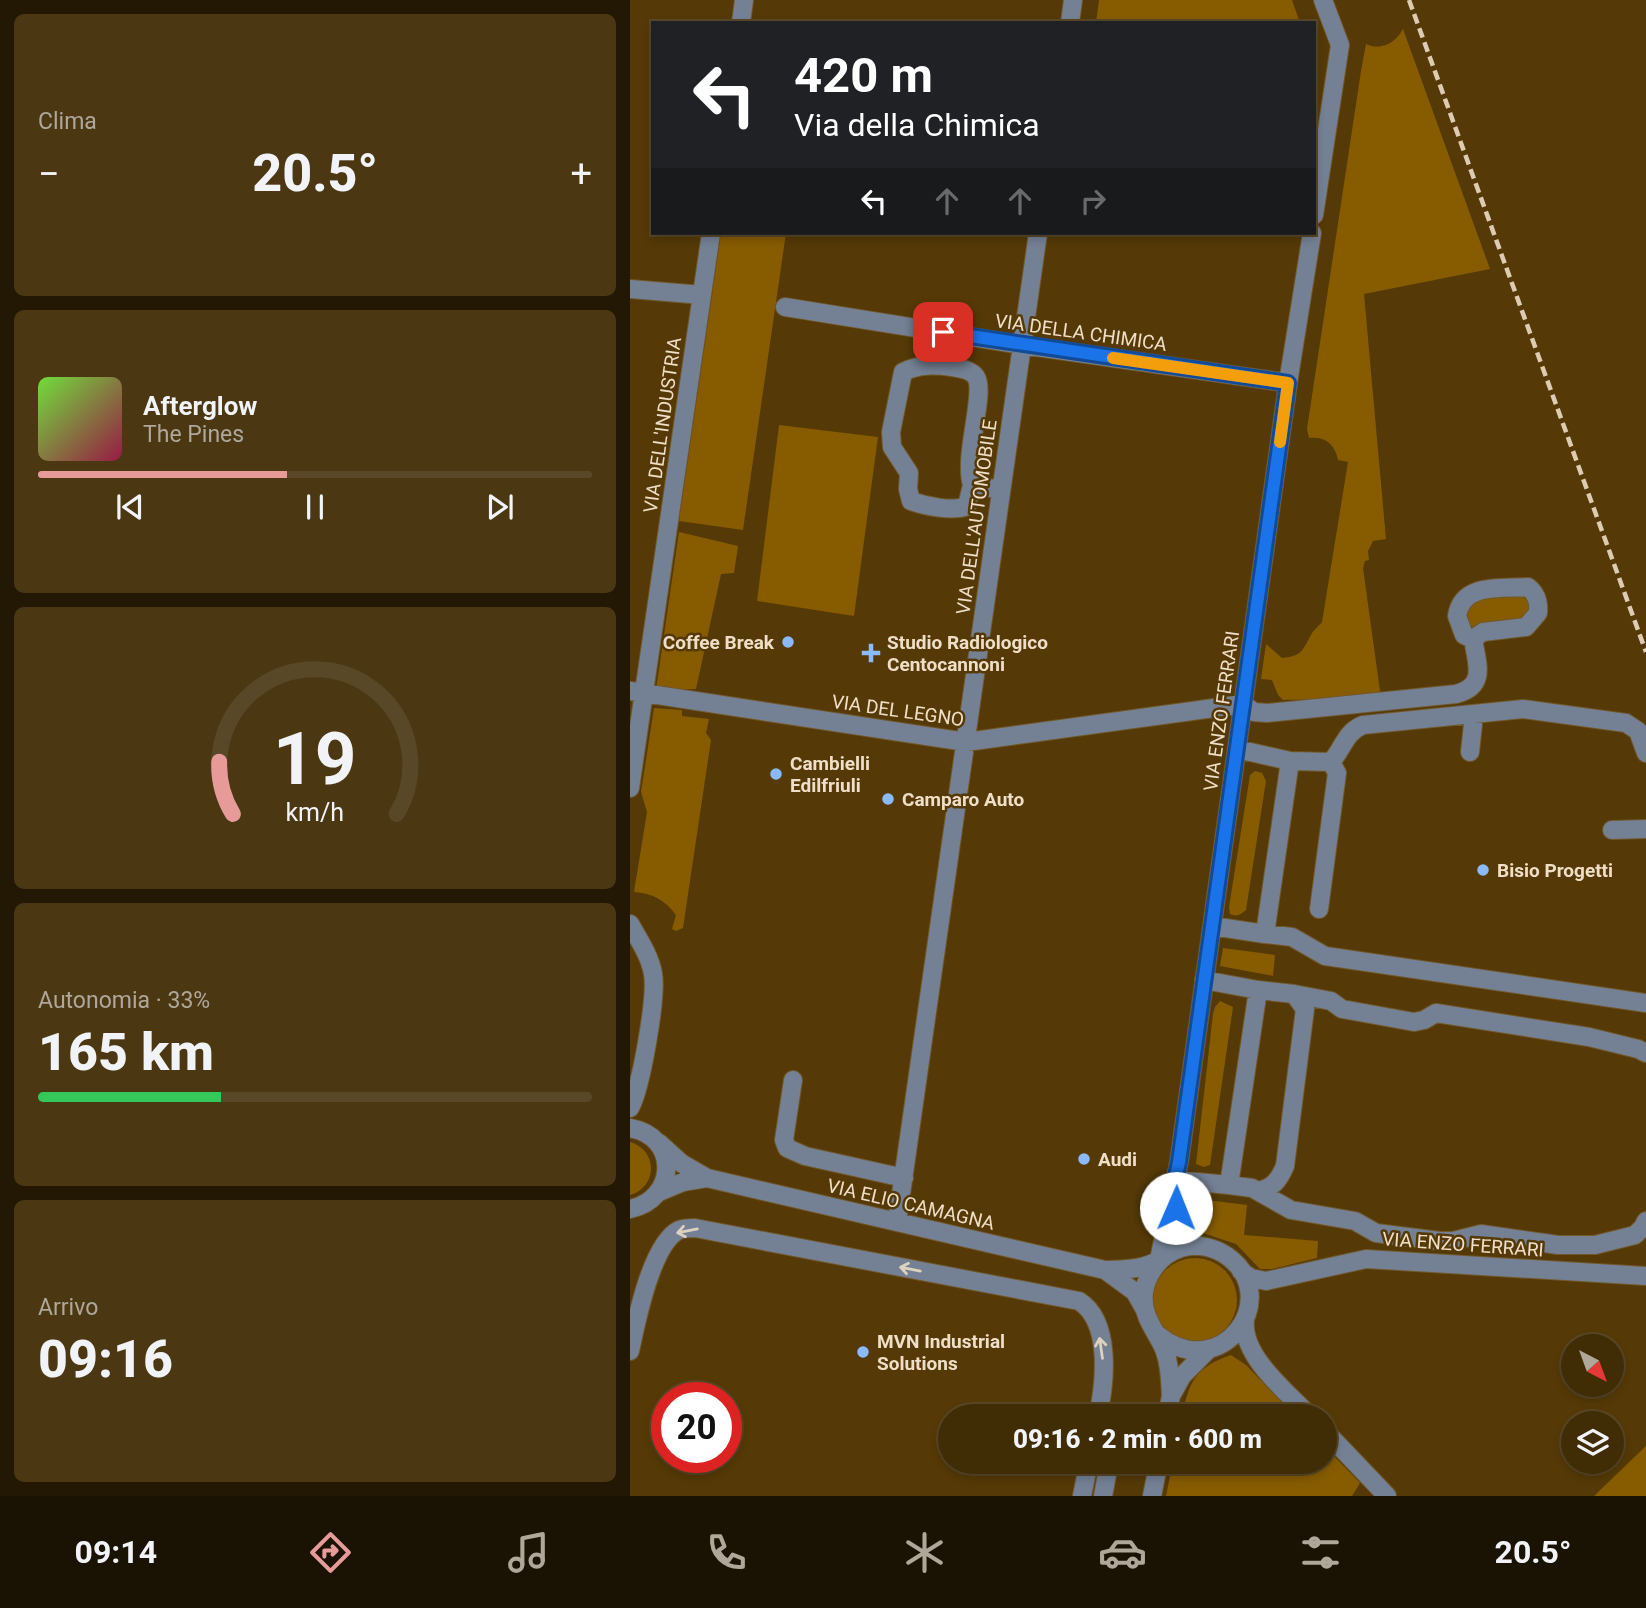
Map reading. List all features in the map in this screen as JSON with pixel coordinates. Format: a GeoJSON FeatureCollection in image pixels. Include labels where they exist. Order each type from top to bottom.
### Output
{"type":"FeatureCollection","features":[{"type":"Feature","properties":{"kind":"street"},"geometry":{"type":"LineString","coordinates":[[741,21],[744,0]]}},
{"type":"Feature","properties":{"kind":"street"},"geometry":{"type":"LineString","coordinates":[[1070,21],[1073,0]]}},
{"type":"Feature","properties":{"kind":"street"},"geometry":{"type":"LineString","coordinates":[[1316,202],[1340,45],[1323,0]]}},
{"type":"Feature","properties":{"kind":"street","name":"VIA DELL'INDUSTRIA"},"geometry":{"type":"LineString","coordinates":[[630,788],[637,692],[710,235]]}},
{"type":"Feature","properties":{"kind":"street","name":"VIA DELL'AUTOMOBILE"},"geometry":{"type":"LineString","coordinates":[[897,1222],[1038,235]]}},
{"type":"Feature","properties":{"kind":"street","name":"VIA ENZO FERRARI"},"geometry":{"type":"LineString","coordinates":[[1159,1260],[1174,1187],[1288,383],[1312,235]]}},
{"type":"Feature","properties":{"kind":"street"},"geometry":{"type":"LineString","coordinates":[[630,289],[702,295]]}},
{"type":"Feature","properties":{"kind":"street","name":"VIA DELLA CHIMICA"},"geometry":{"type":"LineString","coordinates":[[785,307],[1022,345],[1288,383]]}},
{"type":"Feature","properties":{"kind":"street"},"geometry":{"type":"LineString","coordinates":[[930,365],[957,368],[976,376],[980,388],[970,450],[969,475],[972,485],[967,506],[960,509],[920,504],[911,500],[908,489],[909,473],[907,467],[897,458],[891,440],[903,372],[930,365]]}},
{"type":"Feature","properties":{"kind":"street"},"geometry":{"type":"LineString","coordinates":[[972,485],[1001,490]]}},
{"type":"Feature","properties":{"kind":"street"},"geometry":{"type":"LineString","coordinates":[[1528,587],[1536,595],[1538,613],[1526,627],[1483,632],[1473,639],[1464,635],[1457,616],[1464,597],[1474,591],[1528,587]]}},
{"type":"Feature","properties":{"kind":"street"},"geometry":{"type":"LineString","coordinates":[[1243,704],[1254,712],[1267,713],[1464,692],[1473,687],[1478,678],[1473,639]]}},
{"type":"Feature","properties":{"kind":"street","name":"VIA DEL LEGNO"},"geometry":{"type":"LineString","coordinates":[[637,692],[966,742],[1243,704]]}},
{"type":"Feature","properties":{"kind":"street"},"geometry":{"type":"LineString","coordinates":[[1331,762],[1349,733],[1363,725],[1523,709],[1626,723],[1638,732],[1646,753]]}},
{"type":"Feature","properties":{"kind":"street"},"geometry":{"type":"LineString","coordinates":[[1470,752],[1474,715]]}},
{"type":"Feature","properties":{"kind":"street"},"geometry":{"type":"LineString","coordinates":[[1237,749],[1290,761],[1331,762]]}},
{"type":"Feature","properties":{"kind":"street"},"geometry":{"type":"LineString","coordinates":[[1265,934],[1290,761]]}},
{"type":"Feature","properties":{"kind":"street"},"geometry":{"type":"LineString","coordinates":[[1319,909],[1337,773],[1331,762]]}},
{"type":"Feature","properties":{"kind":"street"},"geometry":{"type":"LineString","coordinates":[[1612,830],[1646,829]]}},
{"type":"Feature","properties":{"kind":"street"},"geometry":{"type":"LineString","coordinates":[[630,924],[648,956],[653,974],[653,997],[639,1084],[630,1108]]}},
{"type":"Feature","properties":{"kind":"street"},"geometry":{"type":"LineString","coordinates":[[1212,926],[1293,937],[1325,956],[1646,1003]]}},
{"type":"Feature","properties":{"kind":"street"},"geometry":{"type":"LineString","coordinates":[[1204,980],[1258,990],[1294,993],[1331,1001],[1342,1009],[1413,1022],[1424,1020],[1436,1013],[1590,1037],[1646,1053]]}},
{"type":"Feature","properties":{"kind":"street"},"geometry":{"type":"LineString","coordinates":[[1229,1185],[1258,990]]}},
{"type":"Feature","properties":{"kind":"street"},"geometry":{"type":"LineString","coordinates":[[1258,1191],[1268,1189],[1278,1180],[1285,1166],[1305,1009],[1294,993]]}},
{"type":"Feature","properties":{"kind":"street"},"geometry":{"type":"LineString","coordinates":[[793,1080],[785,1140],[787,1148],[805,1156],[904,1178]]}},
{"type":"Feature","properties":{"kind":"street"},"geometry":{"type":"LineString","coordinates":[[639,1084],[644,1119],[667,1163],[664,1183],[659,1192]]}},
{"type":"Feature","properties":{"kind":"street"},"geometry":{"type":"LineString","coordinates":[[630,1128],[640,1129],[655,1140]]}},
{"type":"Feature","properties":{"kind":"street","name":"VIA ELIO CAMAGNA"},"geometry":{"type":"LineString","coordinates":[[655,1140],[681,1163],[707,1178],[1105,1270],[1135,1269],[1150,1266],[1159,1260]]}},
{"type":"Feature","properties":{"kind":"street","name":"VIA ELIO CAMAGNA"},"geometry":{"type":"LineString","coordinates":[[630,1209],[646,1204],[659,1192],[683,1182],[707,1178]]}},
{"type":"Feature","properties":{"kind":"street"},"geometry":{"type":"LineString","coordinates":[[1174,1187],[1229,1185],[1252,1188],[1291,1210],[1355,1221],[1376,1233],[1440,1241],[1453,1241],[1481,1234],[1558,1245],[1595,1245],[1635,1235],[1646,1221]]}},
{"type":"Feature","properties":{"kind":"street","name":"VIA ENZO FERRARI"},"geometry":{"type":"LineString","coordinates":[[1174,1187],[1180,1220],[1195,1246]]}},
{"type":"Feature","properties":{"kind":"street"},"geometry":{"type":"LineString","coordinates":[[630,1351],[640,1298],[665,1243],[679,1230],[695,1228],[1079,1301],[1093,1313],[1098,1322],[1105,1373],[1100,1404]]}},
{"type":"Feature","properties":{"kind":"street"},"geometry":{"type":"LineString","coordinates":[[1168,1404],[1168,1363],[1144,1308],[1147,1280],[1159,1260],[1182,1248],[1195,1246],[1222,1252],[1241,1270],[1248,1286],[1245,1335],[1257,1359],[1299,1404]]}},
{"type":"Feature","properties":{"kind":"street","name":"VIA ENZO FERRARI"},"geometry":{"type":"LineString","coordinates":[[1241,1270],[1258,1280],[1279,1279],[1366,1259],[1646,1276]]}},
{"type":"Feature","properties":{"kind":"street","name":"VIA ELIO CAMAGNA"},"geometry":{"type":"LineString","coordinates":[[1105,1270],[1135,1292],[1144,1308]]}},
{"type":"Feature","properties":{"kind":"street","name":"VIA ENZO FERRARI"},"geometry":{"type":"LineString","coordinates":[[1247,1311],[1279,1279]]}},
{"type":"Feature","properties":{"kind":"street"},"geometry":{"type":"LineString","coordinates":[[1170,1404],[1182,1377],[1214,1348],[1239,1331],[1247,1311]]}},
{"type":"Feature","properties":{"kind":"street"},"geometry":{"type":"LineString","coordinates":[[1158,1335],[1180,1349],[1196,1352],[1214,1348],[1235,1348],[1257,1359]]}},
{"type":"Feature","properties":{"kind":"street"},"geometry":{"type":"LineString","coordinates":[[1337,1444],[1383,1495]]}},
{"type":"Feature","properties":{"kind":"street"},"geometry":{"type":"LineString","coordinates":[[1082,1496],[1086,1474]]}},
{"type":"Feature","properties":{"kind":"street"},"geometry":{"type":"LineString","coordinates":[[1103,1496],[1107,1474]]}},
{"type":"Feature","properties":{"kind":"street"},"geometry":{"type":"LineString","coordinates":[[1152,1496],[1156,1474]]}},
{"type":"Feature","properties":{"kind":"shaded area"},"geometry":{"type":"Polygon","coordinates":[[[1099,0],[1292,0],[1299,21],[1096,21],[1099,0]]]}},
{"type":"Feature","properties":{"kind":"shaded area"},"geometry":{"type":"Polygon","coordinates":[[[1403,29],[1490,269],[1364,294],[1386,539],[1373,541],[1368,551],[1369,560],[1365,561],[1363,568],[1380,691],[1362,698],[1283,700],[1272,680],[1261,679],[1266,644],[1282,658],[1294,656],[1303,649],[1313,631],[1322,622],[1348,462],[1338,460],[1328,442],[1320,438],[1309,438],[1307,429],[1361,71],[1366,44],[1377,47],[1388,44],[1403,29]]]}},
{"type":"Feature","properties":{"kind":"shaded area"},"geometry":{"type":"Polygon","coordinates":[[[721,235],[786,235],[743,530],[679,521],[721,235]]]}},
{"type":"Feature","properties":{"kind":"shaded area"},"geometry":{"type":"Polygon","coordinates":[[[779,425],[878,437],[854,616],[757,601],[779,425]]]}},
{"type":"Feature","properties":{"kind":"shaded area"},"geometry":{"type":"Polygon","coordinates":[[[679,532],[738,546],[734,573],[721,574],[696,689],[656,690],[679,532]]]}},
{"type":"Feature","properties":{"kind":"shaded area"},"geometry":{"type":"Polygon","coordinates":[[[1519,594],[1530,602],[1531,613],[1528,619],[1475,630],[1466,621],[1463,605],[1468,599],[1519,594]]]}},
{"type":"Feature","properties":{"kind":"shaded area"},"geometry":{"type":"Polygon","coordinates":[[[654,708],[682,710],[682,716],[709,719],[706,733],[711,740],[683,928],[676,931],[672,929],[676,915],[663,901],[634,892],[647,812],[641,792],[654,708]]]}},
{"type":"Feature","properties":{"kind":"shaded area"},"geometry":{"type":"Polygon","coordinates":[[[1255,771],[1262,773],[1266,781],[1246,910],[1235,915],[1230,914],[1229,907],[1250,775],[1255,771]]]}},
{"type":"Feature","properties":{"kind":"shaded area"},"geometry":{"type":"Polygon","coordinates":[[[1223,948],[1275,955],[1273,976],[1220,966],[1223,948]]]}},
{"type":"Feature","properties":{"kind":"shaded area"},"geometry":{"type":"Polygon","coordinates":[[[1220,1001],[1233,1007],[1210,1165],[1204,1167],[1196,1164],[1213,1014],[1220,1001]]]}},
{"type":"Feature","properties":{"kind":"shaded area"},"geometry":{"type":"Polygon","coordinates":[[[630,1142],[646,1153],[651,1168],[646,1184],[630,1195],[630,1142]]]}},
{"type":"Feature","properties":{"kind":"shaded area"},"geometry":{"type":"Polygon","coordinates":[[[1191,1198],[1247,1205],[1244,1235],[1318,1241],[1317,1258],[1272,1269],[1260,1269],[1236,1244],[1200,1232],[1189,1218],[1191,1198]]]}},
{"type":"Feature","properties":{"kind":"shaded area"},"geometry":{"type":"Polygon","coordinates":[[[1195,1258],[1218,1265],[1230,1277],[1237,1300],[1230,1323],[1218,1335],[1195,1342],[1172,1335],[1160,1323],[1153,1300],[1160,1277],[1172,1265],[1195,1258]]]}},
{"type":"Feature","properties":{"kind":"shaded area"},"geometry":{"type":"Polygon","coordinates":[[[1231,1355],[1246,1365],[1283,1404],[1185,1404],[1196,1377],[1219,1360],[1231,1355]]]}},
{"type":"Feature","properties":{"kind":"shaded area"},"geometry":{"type":"Polygon","coordinates":[[[1646,1446],[1646,1496],[1594,1496],[1617,1474],[1624,1474],[1624,1467],[1646,1446]]]}},
{"type":"Feature","properties":{"kind":"shaded area"},"geometry":{"type":"Polygon","coordinates":[[[1337,1459],[1360,1483],[1352,1496],[1166,1496],[1170,1474],[1337,1474],[1337,1459]]]}},
{"type":"Feature","properties":{"kind":"railway"},"geometry":{"type":"LineString","coordinates":[[1409,0],[1646,652]]}},
{"type":"Feature","properties":{"kind":"slow traffic"},"geometry":{"type":"LineString","coordinates":[[1113,358],[1288,383],[1280,442]]}},
{"type":"Feature","properties":{"kind":"place","name":"Coffee Break"},"geometry":{"type":"Point","coordinates":[788,642]}},
{"type":"Feature","properties":{"kind":"place","name":"Studio Radiologico Centocannoni"},"geometry":{"type":"Point","coordinates":[871,653]}},
{"type":"Feature","properties":{"kind":"place","name":"Cambielli Edilfriuli"},"geometry":{"type":"Point","coordinates":[776,774]}},
{"type":"Feature","properties":{"kind":"place","name":"Camparo Auto"},"geometry":{"type":"Point","coordinates":[888,799]}},
{"type":"Feature","properties":{"kind":"place","name":"Bisio Progetti"},"geometry":{"type":"Point","coordinates":[1483,870]}},
{"type":"Feature","properties":{"kind":"place","name":"Audi"},"geometry":{"type":"Point","coordinates":[1084,1159]}},
{"type":"Feature","properties":{"kind":"place","name":"MVN Industrial Solutions"},"geometry":{"type":"Point","coordinates":[863,1352]}},
{"type":"Feature","properties":{"kind":"route"},"geometry":{"type":"LineString","coordinates":[[943,332],[1288,383],[1179,1162],[1172,1194],[1176,1208]]}}]}
